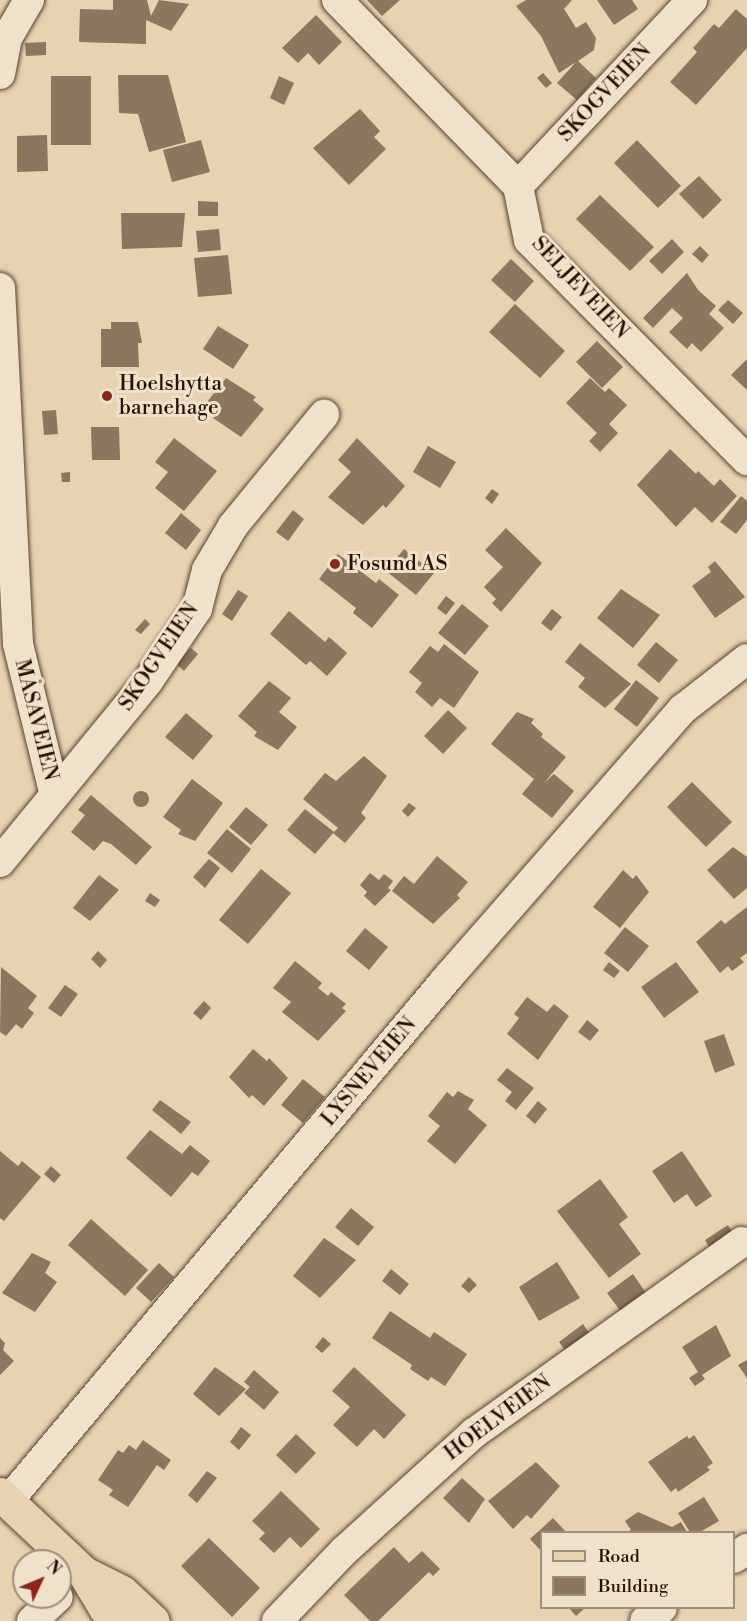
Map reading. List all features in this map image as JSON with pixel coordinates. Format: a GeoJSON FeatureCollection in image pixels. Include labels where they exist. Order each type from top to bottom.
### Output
{"type":"FeatureCollection","features":[{"type":"Feature","properties":{"kind":"main road"},"geometry":{"type":"LineString","coordinates":[[4,1498],[84,1574],[105,1608],[118,1621]]}},
{"type":"Feature","properties":{"kind":"main road"},"geometry":{"type":"LineString","coordinates":[[84,1574],[122,1592],[153,1621]]}},
{"type":"Feature","properties":{"kind":"street"},"geometry":{"type":"LineString","coordinates":[[0,74],[7,38],[29,0]]}},
{"type":"Feature","properties":{"kind":"street"},"geometry":{"type":"LineString","coordinates":[[337,0],[518,186]]}},
{"type":"Feature","properties":{"kind":"street","name":"SKOGVEIEN"},"geometry":{"type":"LineString","coordinates":[[518,186],[692,0]]}},
{"type":"Feature","properties":{"kind":"street","name":"SELJEVEIEN"},"geometry":{"type":"LineString","coordinates":[[518,186],[529,240],[747,460]]}},
{"type":"Feature","properties":{"kind":"street","name":"MÅSAVEIEN"},"geometry":{"type":"LineString","coordinates":[[0,288],[9,643],[54,792]]}},
{"type":"Feature","properties":{"kind":"street","name":"SKOGVEIEN"},"geometry":{"type":"LineString","coordinates":[[0,862],[54,792],[147,681],[197,609],[207,570],[233,526],[324,415]]}},
{"type":"Feature","properties":{"kind":"street","name":"LYSNEVEIEN"},"geometry":{"type":"LineString","coordinates":[[4,1498],[449,976],[667,727],[683,709],[747,659]]}},
{"type":"Feature","properties":{"kind":"street","name":"HOELVEIEN"},"geometry":{"type":"LineString","coordinates":[[277,1621],[344,1551],[474,1433],[742,1242]]}},
{"type":"Feature","properties":{"kind":"street"},"geometry":{"type":"LineString","coordinates":[[72,1585],[84,1574]]}},
{"type":"Feature","properties":{"kind":"street"},"geometry":{"type":"LineString","coordinates":[[32,1621],[45,1609]]}},
{"type":"Feature","properties":{"kind":"street"},"geometry":{"type":"LineString","coordinates":[[645,1621],[661,1609]]}},
{"type":"Feature","properties":{"kind":"building"},"geometry":{"type":"Polygon","coordinates":[[[113,0],[147,0],[151,16],[159,0],[189,4],[171,31],[146,20],[146,44],[79,42],[80,9],[113,10],[113,0]]]}},
{"type":"Feature","properties":{"kind":"building"},"geometry":{"type":"Polygon","coordinates":[[[367,0],[400,0],[382,16],[367,0]]]}},
{"type":"Feature","properties":{"kind":"building"},"geometry":{"type":"Polygon","coordinates":[[[526,0],[572,0],[564,9],[576,28],[586,22],[596,38],[594,50],[578,61],[596,78],[577,100],[557,83],[576,62],[559,73],[541,36],[516,6],[526,0]]]}},
{"type":"Feature","properties":{"kind":"building"},"geometry":{"type":"Polygon","coordinates":[[[597,0],[632,0],[638,9],[614,25],[597,0]]]}},
{"type":"Feature","properties":{"kind":"building"},"geometry":{"type":"Polygon","coordinates":[[[736,9],[747,19],[747,48],[696,105],[670,82],[697,52],[693,48],[714,24],[719,28],[736,9]]]}},
{"type":"Feature","properties":{"kind":"building"},"geometry":{"type":"Polygon","coordinates":[[[316,15],[342,42],[319,65],[308,53],[298,63],[282,48],[316,15]]]}},
{"type":"Feature","properties":{"kind":"building"},"geometry":{"type":"Polygon","coordinates":[[[46,42],[46,55],[26,56],[25,43],[46,42]]]}},
{"type":"Feature","properties":{"kind":"building"},"geometry":{"type":"Polygon","coordinates":[[[543,73],[552,83],[546,88],[537,78],[543,73]]]}},
{"type":"Feature","properties":{"kind":"building"},"geometry":{"type":"Polygon","coordinates":[[[118,75],[168,75],[186,142],[149,152],[138,114],[119,113],[118,75]]]}},
{"type":"Feature","properties":{"kind":"building"},"geometry":{"type":"Polygon","coordinates":[[[51,76],[91,76],[91,145],[51,145],[51,76]]]}},
{"type":"Feature","properties":{"kind":"building"},"geometry":{"type":"Polygon","coordinates":[[[279,76],[294,83],[284,105],[270,98],[279,76]]]}},
{"type":"Feature","properties":{"kind":"building"},"geometry":{"type":"Polygon","coordinates":[[[360,109],[380,131],[374,137],[386,149],[349,185],[313,148],[360,109]]]}},
{"type":"Feature","properties":{"kind":"building"},"geometry":{"type":"Polygon","coordinates":[[[47,135],[48,171],[17,172],[17,136],[47,135]]]}},
{"type":"Feature","properties":{"kind":"building"},"geometry":{"type":"Polygon","coordinates":[[[201,140],[210,172],[172,182],[163,150],[201,140]]]}},
{"type":"Feature","properties":{"kind":"building"},"geometry":{"type":"Polygon","coordinates":[[[637,140],[681,186],[658,208],[614,163],[637,140]]]}},
{"type":"Feature","properties":{"kind":"building"},"geometry":{"type":"Polygon","coordinates":[[[699,176],[722,200],[703,219],[679,194],[699,176]]]}},
{"type":"Feature","properties":{"kind":"building"},"geometry":{"type":"Polygon","coordinates":[[[600,195],[654,247],[630,271],[576,219],[600,195]]]}},
{"type":"Feature","properties":{"kind":"building"},"geometry":{"type":"Polygon","coordinates":[[[198,201],[218,202],[218,216],[198,216],[198,201]]]}},
{"type":"Feature","properties":{"kind":"building"},"geometry":{"type":"Polygon","coordinates":[[[121,213],[185,213],[182,247],[122,249],[121,213]]]}},
{"type":"Feature","properties":{"kind":"building"},"geometry":{"type":"Polygon","coordinates":[[[219,229],[221,250],[198,252],[196,231],[219,229]]]}},
{"type":"Feature","properties":{"kind":"building"},"geometry":{"type":"Polygon","coordinates":[[[672,239],[684,252],[662,274],[649,261],[672,239]]]}},
{"type":"Feature","properties":{"kind":"building"},"geometry":{"type":"Polygon","coordinates":[[[700,246],[709,255],[702,263],[692,254],[700,246]]]}},
{"type":"Feature","properties":{"kind":"building"},"geometry":{"type":"Polygon","coordinates":[[[228,255],[232,294],[198,297],[194,258],[228,255]]]}},
{"type":"Feature","properties":{"kind":"building"},"geometry":{"type":"Polygon","coordinates":[[[511,259],[534,281],[515,302],[491,280],[511,259]]]}},
{"type":"Feature","properties":{"kind":"building"},"geometry":{"type":"Polygon","coordinates":[[[687,273],[698,290],[716,306],[709,314],[724,328],[701,352],[692,343],[687,349],[669,332],[683,318],[672,308],[653,328],[643,318],[687,273]]]}},
{"type":"Feature","properties":{"kind":"building"},"geometry":{"type":"Polygon","coordinates":[[[728,300],[743,313],[733,324],[718,310],[728,300]]]}},
{"type":"Feature","properties":{"kind":"building"},"geometry":{"type":"Polygon","coordinates":[[[515,304],[565,351],[540,378],[489,332],[515,304]]]}},
{"type":"Feature","properties":{"kind":"building"},"geometry":{"type":"Polygon","coordinates":[[[111,322],[138,322],[142,343],[138,343],[139,367],[101,367],[101,329],[111,329],[111,322]]]}},
{"type":"Feature","properties":{"kind":"building"},"geometry":{"type":"Polygon","coordinates":[[[218,326],[249,345],[233,369],[203,349],[218,326]]]}},
{"type":"Feature","properties":{"kind":"building"},"geometry":{"type":"Polygon","coordinates":[[[597,341],[623,367],[602,388],[576,362],[597,341]]]}},
{"type":"Feature","properties":{"kind":"building"},"geometry":{"type":"Polygon","coordinates":[[[747,359],[747,390],[731,375],[747,359]]]}},
{"type":"Feature","properties":{"kind":"building"},"geometry":{"type":"Polygon","coordinates":[[[226,378],[256,397],[253,400],[264,409],[241,437],[213,418],[215,416],[203,407],[226,378]]]}},
{"type":"Feature","properties":{"kind":"building"},"geometry":{"type":"Polygon","coordinates":[[[590,378],[605,392],[609,388],[627,405],[609,424],[618,433],[600,452],[589,441],[597,433],[566,403],[590,378]]]}},
{"type":"Feature","properties":{"kind":"building"},"geometry":{"type":"Polygon","coordinates":[[[56,410],[58,434],[44,435],[42,411],[56,410]]]}},
{"type":"Feature","properties":{"kind":"building"},"geometry":{"type":"Polygon","coordinates":[[[91,427],[119,427],[120,460],[92,460],[91,427]]]}},
{"type":"Feature","properties":{"kind":"building"},"geometry":{"type":"Polygon","coordinates":[[[174,438],[217,471],[184,511],[155,488],[168,472],[155,462],[174,438]]]}},
{"type":"Feature","properties":{"kind":"building"},"geometry":{"type":"Polygon","coordinates":[[[357,438],[405,486],[386,508],[383,505],[363,525],[328,497],[351,472],[338,460],[357,438]]]}},
{"type":"Feature","properties":{"kind":"building"},"geometry":{"type":"Polygon","coordinates":[[[428,446],[456,462],[440,488],[413,472],[428,446]]]}},
{"type":"Feature","properties":{"kind":"building"},"geometry":{"type":"Polygon","coordinates":[[[670,449],[696,474],[698,471],[714,486],[720,479],[737,496],[712,523],[695,507],[676,527],[637,485],[670,449]]]}},
{"type":"Feature","properties":{"kind":"building"},"geometry":{"type":"Polygon","coordinates":[[[70,472],[70,482],[62,482],[61,473],[70,472]]]}},
{"type":"Feature","properties":{"kind":"building"},"geometry":{"type":"Polygon","coordinates":[[[492,489],[499,494],[492,504],[485,498],[492,489]]]}},
{"type":"Feature","properties":{"kind":"building"},"geometry":{"type":"Polygon","coordinates":[[[741,496],[747,501],[747,520],[736,534],[720,522],[741,496]]]}},
{"type":"Feature","properties":{"kind":"building"},"geometry":{"type":"Polygon","coordinates":[[[293,510],[304,519],[288,541],[276,532],[293,510]]]}},
{"type":"Feature","properties":{"kind":"building"},"geometry":{"type":"Polygon","coordinates":[[[181,513],[201,530],[186,550],[165,533],[181,513]]]}},
{"type":"Feature","properties":{"kind":"building"},"geometry":{"type":"Polygon","coordinates":[[[506,528],[542,563],[501,612],[492,603],[496,599],[484,587],[503,567],[485,550],[506,528]]]}},
{"type":"Feature","properties":{"kind":"building"},"geometry":{"type":"Polygon","coordinates":[[[404,549],[434,573],[416,595],[386,571],[404,549]]]}},
{"type":"Feature","properties":{"kind":"building"},"geometry":{"type":"Polygon","coordinates":[[[338,554],[376,583],[379,579],[399,595],[372,628],[353,613],[356,608],[319,579],[338,554]]]}},
{"type":"Feature","properties":{"kind":"building"},"geometry":{"type":"Polygon","coordinates":[[[715,561],[745,597],[715,618],[692,586],[711,572],[708,567],[715,561]]]}},
{"type":"Feature","properties":{"kind":"building"},"geometry":{"type":"Polygon","coordinates":[[[621,589],[660,615],[633,648],[597,618],[621,589]]]}},
{"type":"Feature","properties":{"kind":"building"},"geometry":{"type":"Polygon","coordinates":[[[238,590],[248,596],[232,621],[222,614],[238,590]]]}},
{"type":"Feature","properties":{"kind":"building"},"geometry":{"type":"Polygon","coordinates":[[[446,596],[455,603],[446,615],[437,608],[446,596]]]}},
{"type":"Feature","properties":{"kind":"building"},"geometry":{"type":"Polygon","coordinates":[[[462,604],[489,626],[465,655],[438,633],[462,604]]]}},
{"type":"Feature","properties":{"kind":"building"},"geometry":{"type":"Polygon","coordinates":[[[552,609],[562,617],[551,631],[541,623],[552,609]]]}},
{"type":"Feature","properties":{"kind":"building"},"geometry":{"type":"Polygon","coordinates":[[[289,611],[325,642],[329,637],[347,653],[327,676],[310,661],[306,665],[270,634],[289,611]]]}},
{"type":"Feature","properties":{"kind":"building"},"geometry":{"type":"Polygon","coordinates":[[[145,619],[150,624],[141,634],[135,630],[145,619]]]}},
{"type":"Feature","properties":{"kind":"building"},"geometry":{"type":"Polygon","coordinates":[[[656,642],[678,660],[659,683],[637,665],[656,642]]]}},
{"type":"Feature","properties":{"kind":"building"},"geometry":{"type":"Polygon","coordinates":[[[580,643],[631,684],[605,708],[578,687],[585,678],[565,662],[580,643]]]}},
{"type":"Feature","properties":{"kind":"building"},"geometry":{"type":"Polygon","coordinates":[[[444,644],[479,672],[454,708],[440,698],[432,707],[415,692],[422,683],[409,672],[430,646],[438,652],[444,644]]]}},
{"type":"Feature","properties":{"kind":"building"},"geometry":{"type":"Polygon","coordinates":[[[191,648],[198,654],[184,671],[176,664],[191,648]]]}},
{"type":"Feature","properties":{"kind":"building"},"geometry":{"type":"Polygon","coordinates":[[[636,680],[659,698],[637,727],[614,709],[636,680]]]}},
{"type":"Feature","properties":{"kind":"building"},"geometry":{"type":"Polygon","coordinates":[[[269,681],[291,698],[279,712],[297,727],[278,750],[254,736],[257,732],[238,716],[269,681]]]}},
{"type":"Feature","properties":{"kind":"building"},"geometry":{"type":"Polygon","coordinates":[[[448,710],[467,728],[443,754],[424,736],[448,710]]]}},
{"type":"Feature","properties":{"kind":"building"},"geometry":{"type":"Polygon","coordinates":[[[517,712],[534,719],[531,723],[543,734],[541,737],[566,757],[544,783],[554,774],[574,791],[552,818],[522,794],[534,779],[491,744],[517,712]]]}},
{"type":"Feature","properties":{"kind":"building"},"geometry":{"type":"Polygon","coordinates":[[[186,713],[213,736],[193,760],[165,737],[186,713]]]}},
{"type":"Feature","properties":{"kind":"building"},"geometry":{"type":"Polygon","coordinates":[[[364,756],[387,776],[361,813],[366,818],[345,843],[333,833],[338,828],[303,799],[325,773],[336,781],[364,756]]]}},
{"type":"Feature","properties":{"kind":"building"},"geometry":{"type":"Polygon","coordinates":[[[192,779],[223,803],[195,841],[178,834],[181,830],[163,817],[192,779]]]}},
{"type":"Feature","properties":{"kind":"building"},"geometry":{"type":"Polygon","coordinates":[[[692,782],[732,822],[706,847],[667,807],[692,782]]]}},
{"type":"Feature","properties":{"kind":"building"},"geometry":{"type":"Polygon","coordinates":[[[138,791],[144,791],[149,799],[147,805],[138,807],[133,802],[133,796],[138,791]]]}},
{"type":"Feature","properties":{"kind":"building"},"geometry":{"type":"Polygon","coordinates":[[[91,795],[152,847],[136,865],[111,844],[103,841],[94,851],[71,832],[85,815],[78,810],[91,795]]]}},
{"type":"Feature","properties":{"kind":"building"},"geometry":{"type":"Polygon","coordinates":[[[409,803],[416,808],[408,817],[402,811],[409,803]]]}},
{"type":"Feature","properties":{"kind":"building"},"geometry":{"type":"Polygon","coordinates":[[[246,807],[268,825],[251,845],[229,827],[246,807]]]}},
{"type":"Feature","properties":{"kind":"building"},"geometry":{"type":"Polygon","coordinates":[[[305,809],[334,832],[315,854],[287,830],[305,809]]]}},
{"type":"Feature","properties":{"kind":"building"},"geometry":{"type":"Polygon","coordinates":[[[227,829],[251,849],[232,873],[207,853],[227,829]]]}},
{"type":"Feature","properties":{"kind":"building"},"geometry":{"type":"Polygon","coordinates":[[[733,847],[747,857],[747,888],[734,899],[707,870],[733,847]]]}},
{"type":"Feature","properties":{"kind":"building"},"geometry":{"type":"Polygon","coordinates":[[[437,856],[468,882],[457,895],[460,898],[433,924],[392,891],[404,876],[414,884],[437,856]]]}},
{"type":"Feature","properties":{"kind":"building"},"geometry":{"type":"Polygon","coordinates":[[[209,859],[220,868],[205,888],[193,877],[209,859]]]}},
{"type":"Feature","properties":{"kind":"building"},"geometry":{"type":"Polygon","coordinates":[[[261,869],[291,893],[248,944],[219,920],[261,869]]]}},
{"type":"Feature","properties":{"kind":"building"},"geometry":{"type":"Polygon","coordinates":[[[623,870],[633,879],[636,875],[649,892],[620,928],[593,907],[623,870]]]}},
{"type":"Feature","properties":{"kind":"building"},"geometry":{"type":"Polygon","coordinates":[[[370,873],[379,880],[384,874],[393,881],[388,888],[391,890],[375,906],[364,896],[367,892],[360,885],[370,873]]]}},
{"type":"Feature","properties":{"kind":"building"},"geometry":{"type":"Polygon","coordinates":[[[99,875],[119,890],[90,921],[73,908],[99,875]]]}},
{"type":"Feature","properties":{"kind":"building"},"geometry":{"type":"Polygon","coordinates":[[[150,893],[160,900],[155,907],[145,901],[150,893]]]}},
{"type":"Feature","properties":{"kind":"building"},"geometry":{"type":"Polygon","coordinates":[[[747,907],[747,953],[740,958],[744,962],[732,971],[728,966],[720,973],[696,942],[721,920],[725,924],[747,907]]]}},
{"type":"Feature","properties":{"kind":"building"},"geometry":{"type":"Polygon","coordinates":[[[625,927],[649,946],[628,972],[604,953],[625,927]]]}},
{"type":"Feature","properties":{"kind":"building"},"geometry":{"type":"Polygon","coordinates":[[[365,928],[388,947],[369,970],[346,951],[365,928]]]}},
{"type":"Feature","properties":{"kind":"building"},"geometry":{"type":"Polygon","coordinates":[[[98,951],[107,960],[100,968],[91,959],[98,951]]]}},
{"type":"Feature","properties":{"kind":"building"},"geometry":{"type":"Polygon","coordinates":[[[295,961],[322,983],[318,988],[328,996],[331,992],[346,1004],[342,1008],[346,1011],[318,1041],[282,1012],[291,1002],[273,988],[295,961]]]}},
{"type":"Feature","properties":{"kind":"building"},"geometry":{"type":"Polygon","coordinates":[[[609,962],[620,971],[614,978],[603,970],[609,962]]]}},
{"type":"Feature","properties":{"kind":"building"},"geometry":{"type":"Polygon","coordinates":[[[676,962],[699,992],[664,1018],[641,987],[676,962]]]}},
{"type":"Feature","properties":{"kind":"building"},"geometry":{"type":"Polygon","coordinates":[[[1,967],[37,996],[28,1008],[34,1013],[22,1029],[16,1024],[6,1036],[0,1032],[1,967]]]}},
{"type":"Feature","properties":{"kind":"building"},"geometry":{"type":"Polygon","coordinates":[[[65,985],[78,994],[61,1017],[48,1008],[65,985]]]}},
{"type":"Feature","properties":{"kind":"building"},"geometry":{"type":"Polygon","coordinates":[[[527,997],[547,1012],[554,1004],[569,1016],[538,1060],[507,1034],[519,1018],[514,1014],[527,997]]]}},
{"type":"Feature","properties":{"kind":"building"},"geometry":{"type":"Polygon","coordinates":[[[204,1001],[211,1008],[201,1020],[193,1013],[204,1001]]]}},
{"type":"Feature","properties":{"kind":"building"},"geometry":{"type":"Polygon","coordinates":[[[587,1020],[599,1030],[590,1041],[578,1032],[587,1020]]]}},
{"type":"Feature","properties":{"kind":"building"},"geometry":{"type":"Polygon","coordinates":[[[724,1034],[735,1065],[715,1073],[704,1041],[724,1034]]]}},
{"type":"Feature","properties":{"kind":"building"},"geometry":{"type":"Polygon","coordinates":[[[253,1049],[267,1061],[269,1058],[288,1078],[264,1106],[252,1095],[249,1098],[229,1077],[253,1049]]]}},
{"type":"Feature","properties":{"kind":"building"},"geometry":{"type":"Polygon","coordinates":[[[507,1068],[534,1088],[516,1110],[505,1101],[512,1092],[497,1080],[507,1068]]]}},
{"type":"Feature","properties":{"kind":"building"},"geometry":{"type":"Polygon","coordinates":[[[303,1079],[325,1097],[303,1123],[281,1105],[303,1079]]]}},
{"type":"Feature","properties":{"kind":"building"},"geometry":{"type":"Polygon","coordinates":[[[458,1091],[474,1100],[468,1109],[487,1125],[455,1164],[427,1141],[440,1126],[428,1116],[447,1092],[453,1097],[458,1091]]]}},
{"type":"Feature","properties":{"kind":"building"},"geometry":{"type":"Polygon","coordinates":[[[160,1100],[191,1122],[181,1134],[152,1110],[160,1100]]]}},
{"type":"Feature","properties":{"kind":"building"},"geometry":{"type":"Polygon","coordinates":[[[538,1101],[547,1109],[535,1124],[526,1116],[538,1101]]]}},
{"type":"Feature","properties":{"kind":"building"},"geometry":{"type":"Polygon","coordinates":[[[150,1130],[182,1154],[190,1145],[210,1161],[198,1176],[192,1172],[171,1197],[126,1158],[150,1130]]]}},
{"type":"Feature","properties":{"kind":"building"},"geometry":{"type":"Polygon","coordinates":[[[0,1151],[18,1166],[22,1161],[41,1177],[4,1221],[0,1218],[0,1151]]]}},
{"type":"Feature","properties":{"kind":"building"},"geometry":{"type":"Polygon","coordinates":[[[682,1151],[712,1196],[696,1207],[687,1194],[674,1203],[652,1171],[682,1151]]]}},
{"type":"Feature","properties":{"kind":"building"},"geometry":{"type":"Polygon","coordinates":[[[51,1166],[61,1175],[54,1183],[44,1174],[51,1166]]]}},
{"type":"Feature","properties":{"kind":"building"},"geometry":{"type":"Polygon","coordinates":[[[600,1179],[628,1217],[619,1224],[641,1254],[609,1278],[557,1211],[600,1179]]]}},
{"type":"Feature","properties":{"kind":"building"},"geometry":{"type":"Polygon","coordinates":[[[351,1208],[374,1227],[358,1246],[335,1227],[351,1208]]]}},
{"type":"Feature","properties":{"kind":"building"},"geometry":{"type":"Polygon","coordinates":[[[91,1219],[148,1270],[125,1296],[68,1245],[91,1219]]]}},
{"type":"Feature","properties":{"kind":"building"},"geometry":{"type":"Polygon","coordinates":[[[728,1225],[738,1242],[715,1257],[705,1240],[728,1225]]]}},
{"type":"Feature","properties":{"kind":"building"},"geometry":{"type":"Polygon","coordinates":[[[324,1238],[356,1260],[320,1298],[293,1276],[324,1238]]]}},
{"type":"Feature","properties":{"kind":"building"},"geometry":{"type":"Polygon","coordinates":[[[32,1253],[51,1262],[45,1273],[57,1282],[35,1312],[2,1293],[32,1253]]]}},
{"type":"Feature","properties":{"kind":"building"},"geometry":{"type":"Polygon","coordinates":[[[557,1262],[580,1298],[539,1321],[519,1287],[557,1262]]]}},
{"type":"Feature","properties":{"kind":"building"},"geometry":{"type":"Polygon","coordinates":[[[159,1263],[174,1277],[151,1302],[136,1288],[159,1263]]]}},
{"type":"Feature","properties":{"kind":"building"},"geometry":{"type":"Polygon","coordinates":[[[391,1269],[409,1284],[400,1295],[382,1281],[391,1269]]]}},
{"type":"Feature","properties":{"kind":"building"},"geometry":{"type":"Polygon","coordinates":[[[633,1274],[650,1299],[625,1317],[607,1293],[633,1274]]]}},
{"type":"Feature","properties":{"kind":"building"},"geometry":{"type":"Polygon","coordinates":[[[469,1277],[477,1285],[469,1293],[461,1286],[469,1277]]]}},
{"type":"Feature","properties":{"kind":"building"},"geometry":{"type":"Polygon","coordinates":[[[390,1311],[430,1338],[434,1332],[467,1354],[445,1386],[431,1377],[428,1381],[410,1369],[412,1365],[372,1338],[390,1311]]]}},
{"type":"Feature","properties":{"kind":"building"},"geometry":{"type":"Polygon","coordinates":[[[583,1324],[592,1337],[568,1354],[559,1342],[583,1324]]]}},
{"type":"Feature","properties":{"kind":"building"},"geometry":{"type":"Polygon","coordinates":[[[716,1325],[731,1356],[702,1375],[705,1379],[695,1386],[689,1378],[698,1372],[682,1347],[716,1325]]]}},
{"type":"Feature","properties":{"kind":"building"},"geometry":{"type":"Polygon","coordinates":[[[323,1337],[331,1344],[322,1353],[315,1347],[323,1337]]]}},
{"type":"Feature","properties":{"kind":"building"},"geometry":{"type":"Polygon","coordinates":[[[0,1338],[5,1343],[3,1350],[14,1361],[0,1375],[0,1338]]]}},
{"type":"Feature","properties":{"kind":"building"},"geometry":{"type":"Polygon","coordinates":[[[747,1360],[747,1378],[738,1365],[747,1360]]]}},
{"type":"Feature","properties":{"kind":"building"},"geometry":{"type":"Polygon","coordinates":[[[215,1367],[246,1389],[219,1416],[193,1394],[215,1367]]]}},
{"type":"Feature","properties":{"kind":"building"},"geometry":{"type":"Polygon","coordinates":[[[354,1367],[406,1415],[384,1439],[374,1429],[357,1447],[333,1425],[350,1407],[332,1391],[354,1367]]]}},
{"type":"Feature","properties":{"kind":"building"},"geometry":{"type":"Polygon","coordinates":[[[254,1370],[279,1392],[264,1410],[244,1393],[250,1387],[244,1382],[254,1370]]]}},
{"type":"Feature","properties":{"kind":"building"},"geometry":{"type":"Polygon","coordinates":[[[241,1427],[251,1435],[239,1450],[230,1442],[241,1427]]]}},
{"type":"Feature","properties":{"kind":"building"},"geometry":{"type":"Polygon","coordinates":[[[296,1434],[316,1453],[296,1474],[276,1455],[296,1434]]]}},
{"type":"Feature","properties":{"kind":"building"},"geometry":{"type":"Polygon","coordinates":[[[694,1435],[713,1463],[707,1467],[710,1470],[678,1492],[676,1488],[671,1492],[648,1462],[687,1436],[689,1439],[694,1435]]]}},
{"type":"Feature","properties":{"kind":"building"},"geometry":{"type":"Polygon","coordinates":[[[143,1440],[171,1460],[164,1470],[157,1465],[128,1507],[109,1495],[113,1490],[98,1480],[118,1450],[123,1453],[129,1445],[136,1450],[143,1440]]]}},
{"type":"Feature","properties":{"kind":"building"},"geometry":{"type":"Polygon","coordinates":[[[536,1462],[560,1486],[531,1519],[527,1515],[513,1529],[488,1501],[536,1462]]]}},
{"type":"Feature","properties":{"kind":"building"},"geometry":{"type":"Polygon","coordinates":[[[207,1471],[217,1478],[197,1503],[188,1495],[207,1471]]]}},
{"type":"Feature","properties":{"kind":"building"},"geometry":{"type":"Polygon","coordinates":[[[462,1478],[485,1499],[469,1523],[443,1498],[462,1478]]]}},
{"type":"Feature","properties":{"kind":"building"},"geometry":{"type":"Polygon","coordinates":[[[281,1491],[320,1529],[301,1548],[290,1537],[274,1553],[259,1539],[265,1533],[252,1521],[281,1491]]]}},
{"type":"Feature","properties":{"kind":"building"},"geometry":{"type":"Polygon","coordinates":[[[704,1497],[719,1521],[702,1531],[689,1531],[678,1513],[704,1497]]]}},
{"type":"Feature","properties":{"kind":"building"},"geometry":{"type":"Polygon","coordinates":[[[638,1512],[672,1527],[681,1522],[686,1531],[629,1531],[631,1530],[625,1521],[638,1512]]]}},
{"type":"Feature","properties":{"kind":"building"},"geometry":{"type":"Polygon","coordinates":[[[553,1518],[565,1531],[540,1531],[540,1550],[530,1539],[553,1518]]]}},
{"type":"Feature","properties":{"kind":"building"},"geometry":{"type":"Polygon","coordinates":[[[209,1538],[260,1588],[232,1617],[181,1566],[209,1538]]]}},
{"type":"Feature","properties":{"kind":"building"},"geometry":{"type":"Polygon","coordinates":[[[394,1547],[409,1563],[422,1551],[440,1569],[433,1576],[429,1572],[378,1621],[370,1621],[344,1595],[394,1547]]]}},
{"type":"Feature","properties":{"kind":"building"},"geometry":{"type":"Polygon","coordinates":[[[570,1609],[584,1609],[576,1616],[570,1609]]]}},
{"type":"Feature","properties":{"kind":"place","name":"Hoelshytta barnehage"},"geometry":{"type":"Point","coordinates":[107,396]}},
{"type":"Feature","properties":{"kind":"place","name":"Fosund AS"},"geometry":{"type":"Point","coordinates":[335,564]}}]}
